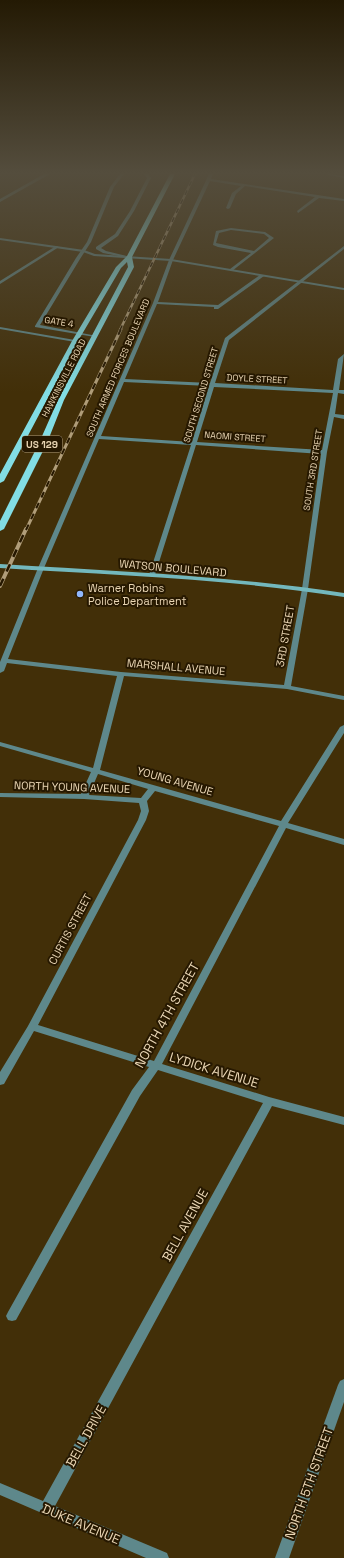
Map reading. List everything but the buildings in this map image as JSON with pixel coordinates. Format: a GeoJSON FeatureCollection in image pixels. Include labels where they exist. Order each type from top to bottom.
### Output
{"type":"FeatureCollection","features":[{"type":"Feature","properties":{"kind":"main road","name":"HAWKINSVILLE ROAD"},"geometry":{"type":"LineString","coordinates":[[0,481],[79,333],[119,266],[129,257],[134,247]]}},
{"type":"Feature","properties":{"kind":"main road","name":"HAWKINSVILLE ROAD"},"geometry":{"type":"LineString","coordinates":[[0,529],[43,443],[61,400],[131,268],[129,257]]}},
{"type":"Feature","properties":{"kind":"main road","name":"WATSON BOULEVARD"},"geometry":{"type":"LineString","coordinates":[[0,566],[152,575],[305,589],[344,595]]}},
{"type":"Feature","properties":{"kind":"street"},"geometry":{"type":"LineString","coordinates":[[0,283],[57,247],[84,251],[94,255],[118,258],[129,257]]}},
{"type":"Feature","properties":{"kind":"street"},"geometry":{"type":"LineString","coordinates":[[84,251],[86,247]]}},
{"type":"Feature","properties":{"kind":"street"},"geometry":{"type":"LineString","coordinates":[[100,247],[98,248],[105,252],[129,257],[171,260],[344,289]]}},
{"type":"Feature","properties":{"kind":"street","name":"SOUTH ARMED FORCES BOULEVARD"},"geometry":{"type":"LineString","coordinates":[[0,671],[41,568],[177,247]]}},
{"type":"Feature","properties":{"kind":"street"},"geometry":{"type":"LineString","coordinates":[[222,247],[255,252]]}},
{"type":"Feature","properties":{"kind":"street"},"geometry":{"type":"LineString","coordinates":[[232,270],[262,247]]}},
{"type":"Feature","properties":{"kind":"street","name":"SOUTH SECOND STREET"},"geometry":{"type":"LineString","coordinates":[[152,575],[195,444],[227,339],[344,247]]}},
{"type":"Feature","properties":{"kind":"street","name":"GATE 4"},"geometry":{"type":"LineString","coordinates":[[84,251],[78,258],[37,326],[95,336]]}},
{"type":"Feature","properties":{"kind":"street"},"geometry":{"type":"LineString","coordinates":[[155,302],[217,307],[262,276]]}},
{"type":"Feature","properties":{"kind":"street"},"geometry":{"type":"LineString","coordinates":[[0,328],[75,341]]}},
{"type":"Feature","properties":{"kind":"street","name":"SOUTH 3RD STREET"},"geometry":{"type":"LineString","coordinates":[[305,589],[324,452],[341,358],[344,356]]}},
{"type":"Feature","properties":{"kind":"street","name":"DOYLE STREET"},"geometry":{"type":"LineString","coordinates":[[122,380],[344,392]]}},
{"type":"Feature","properties":{"kind":"street"},"geometry":{"type":"LineString","coordinates":[[332,414],[344,417]]}},
{"type":"Feature","properties":{"kind":"street","name":"NAOMI STREET"},"geometry":{"type":"LineString","coordinates":[[97,437],[324,452]]}},
{"type":"Feature","properties":{"kind":"street","name":"3RD STREET"},"geometry":{"type":"LineString","coordinates":[[287,687],[305,589]]}},
{"type":"Feature","properties":{"kind":"street","name":"MARSHALL AVENUE"},"geometry":{"type":"LineString","coordinates":[[5,661],[122,674],[287,687],[344,698]]}},
{"type":"Feature","properties":{"kind":"street"},"geometry":{"type":"LineString","coordinates":[[84,797],[96,770],[122,674]]}},
{"type":"Feature","properties":{"kind":"street","name":"NORTH 4TH STREET"},"geometry":{"type":"LineString","coordinates":[[12,1316],[136,1092],[156,1066],[284,824],[344,727]]}},
{"type":"Feature","properties":{"kind":"street","name":"YOUNG AVENUE"},"geometry":{"type":"LineString","coordinates":[[0,744],[96,770],[344,842]]}},
{"type":"Feature","properties":{"kind":"street"},"geometry":{"type":"LineString","coordinates":[[143,801],[154,787]]}},
{"type":"Feature","properties":{"kind":"street","name":"NORTH YOUNG AVENUE"},"geometry":{"type":"LineString","coordinates":[[0,795],[84,797],[143,801]]}},
{"type":"Feature","properties":{"kind":"street","name":"CURTIS STREET"},"geometry":{"type":"LineString","coordinates":[[0,1081],[32,1028],[142,820],[145,811],[143,801]]}},
{"type":"Feature","properties":{"kind":"street","name":"LYDICK AVENUE"},"geometry":{"type":"LineString","coordinates":[[32,1028],[269,1101],[344,1121]]}},
{"type":"Feature","properties":{"kind":"street","name":"BELL AVENUE"},"geometry":{"type":"LineString","coordinates":[[126,1363],[269,1101]]}},
{"type":"Feature","properties":{"kind":"street","name":"BELL DRIVE"},"geometry":{"type":"LineString","coordinates":[[46,1509],[126,1363]]}},
{"type":"Feature","properties":{"kind":"street","name":"NORTH 5TH STREET"},"geometry":{"type":"LineString","coordinates":[[282,1558],[344,1385]]}},
{"type":"Feature","properties":{"kind":"street","name":"DUKE AVENUE"},"geometry":{"type":"LineString","coordinates":[[0,1489],[162,1558]]}},
{"type":"Feature","properties":{"kind":"railway"},"geometry":{"type":"LineString","coordinates":[[120,330],[160,247]]}},
{"type":"Feature","properties":{"kind":"railway"},"geometry":{"type":"LineString","coordinates":[[26,530],[121,329]]}},
{"type":"Feature","properties":{"kind":"railway"},"geometry":{"type":"LineString","coordinates":[[0,586],[26,529]]}},
{"type":"Feature","properties":{"kind":"place","name":"Warner Robins Police Department"},"geometry":{"type":"Point","coordinates":[80,594]}}]}
